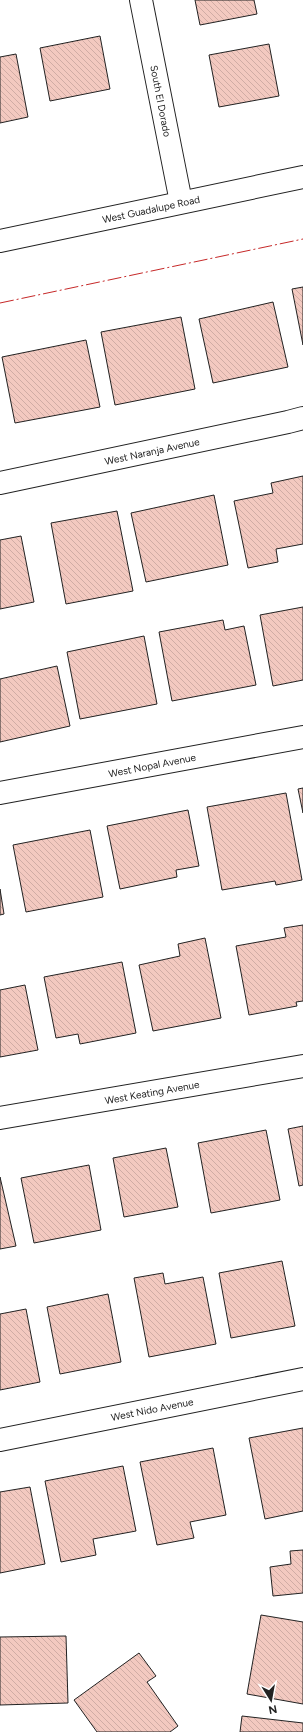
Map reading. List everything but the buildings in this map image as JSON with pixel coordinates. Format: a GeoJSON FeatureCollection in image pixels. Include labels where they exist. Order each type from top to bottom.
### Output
{"type":"FeatureCollection","features":[{"type":"Feature","properties":{"kind":"street","name":"South El Dorado"},"geometry":{"type":"LineString","coordinates":[[140,0],[180,202]]}},
{"type":"Feature","properties":{"kind":"street","name":"West Guadalupe Road"},"geometry":{"type":"LineString","coordinates":[[0,241],[303,177]]}},
{"type":"Feature","properties":{"kind":"street","name":"West Naranja Avenue"},"geometry":{"type":"LineString","coordinates":[[0,483],[303,418]]}},
{"type":"Feature","properties":{"kind":"street","name":"West Nopal Avenue"},"geometry":{"type":"LineString","coordinates":[[0,793],[303,737]]}},
{"type":"Feature","properties":{"kind":"street","name":"West Keating Avenue"},"geometry":{"type":"LineString","coordinates":[[0,1118],[303,1066]]}},
{"type":"Feature","properties":{"kind":"street","name":"West Nido Avenue"},"geometry":{"type":"LineString","coordinates":[[0,1440],[303,1379]]}},
{"type":"Feature","properties":{"kind":"power"},"geometry":{"type":"LineString","coordinates":[[0,303],[303,239]]}}]}
